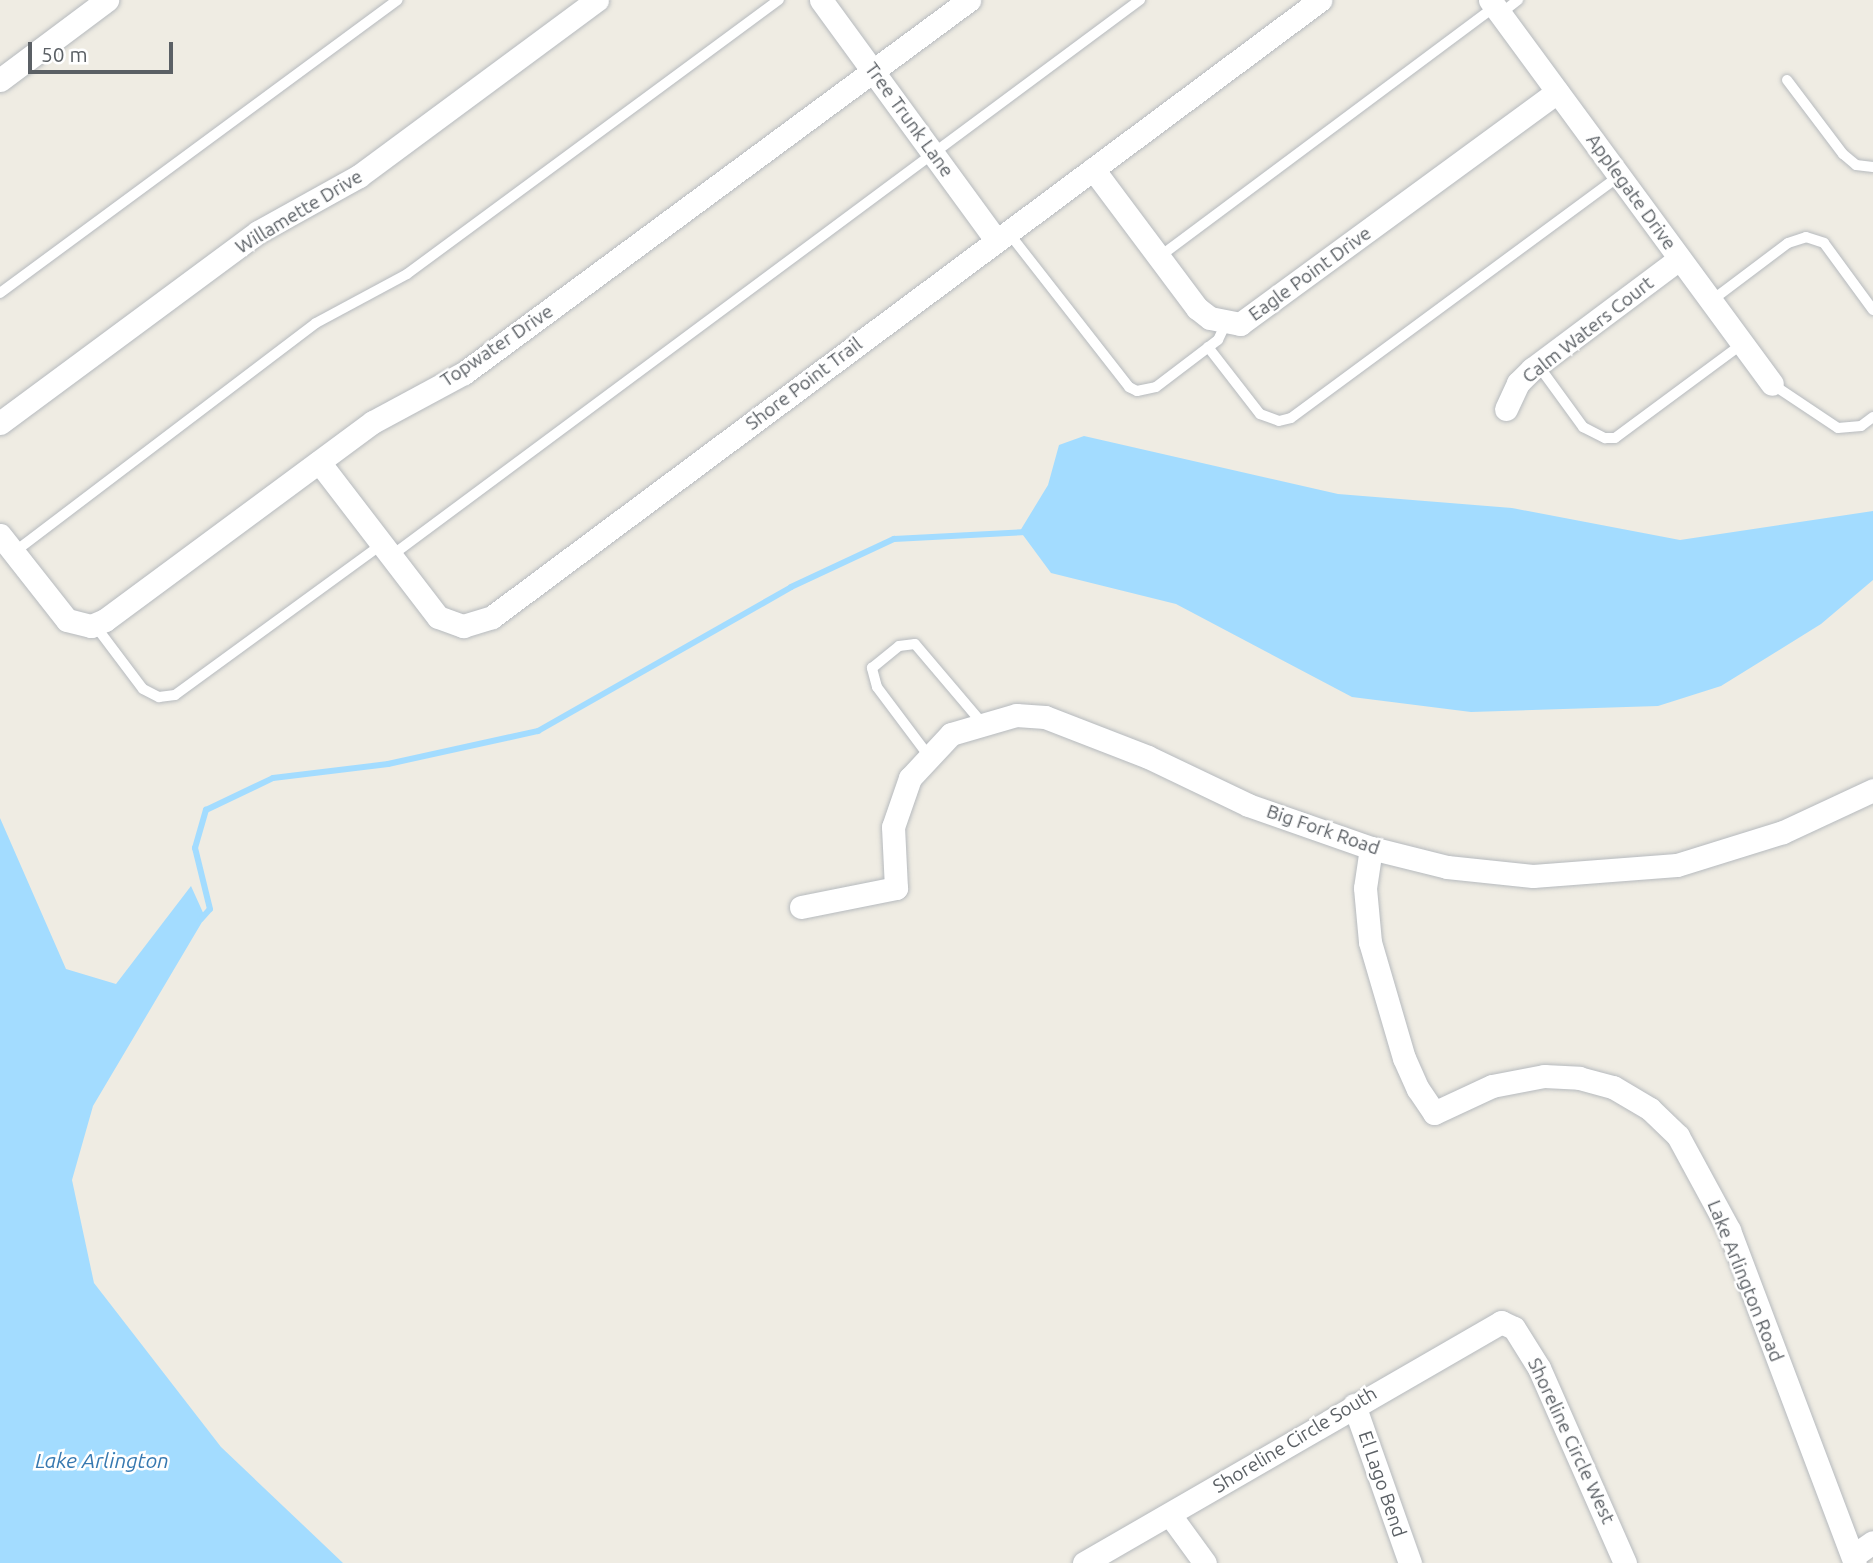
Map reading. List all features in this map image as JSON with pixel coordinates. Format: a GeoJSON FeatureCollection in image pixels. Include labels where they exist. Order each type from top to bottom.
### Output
{"type":"FeatureCollection","features":[{"type":"Feature","properties":{"kind":"street"},"geometry":{"type":"LineString","coordinates":[[0,80],[107,0]]}},
{"type":"Feature","properties":{"kind":"street","name":"Tree Trunk Lane"},"geometry":{"type":"LineString","coordinates":[[821,0],[933,153],[1003,236]]}},
{"type":"Feature","properties":{"kind":"street","name":"Topwater Drive"},"geometry":{"type":"LineString","coordinates":[[94,624],[373,422],[464,373],[969,0]]}},
{"type":"Feature","properties":{"kind":"street","name":"Shore Point Trail"},"geometry":{"type":"LineString","coordinates":[[319,462],[438,617],[448,624],[475,625],[492,617],[1320,0]]}},
{"type":"Feature","properties":{"kind":"street","name":"Willamette Drive"},"geometry":{"type":"LineString","coordinates":[[0,423],[258,232],[359,176],[589,2]]}},
{"type":"Feature","properties":{"kind":"street","name":"Applegate Drive"},"geometry":{"type":"LineString","coordinates":[[1501,5],[1557,92],[1772,384]]}},
{"type":"Feature","properties":{"kind":"street","name":"Eagle Point Drive"},"geometry":{"type":"LineString","coordinates":[[1093,169],[1197,307],[1226,323],[1254,317],[1557,92]]}},
{"type":"Feature","properties":{"kind":"street","name":"Calm Waters Court"},"geometry":{"type":"LineString","coordinates":[[1506,409],[1518,383],[1538,365],[1679,259]]}},
{"type":"Feature","properties":{"kind":"street"},"geometry":{"type":"LineString","coordinates":[[7,544],[67,620],[94,624]]}},
{"type":"Feature","properties":{"kind":"street","name":"Big Fork Road"},"geometry":{"type":"LineString","coordinates":[[802,907],[896,888],[893,827],[910,778],[928,755],[951,734],[1016,715],[1045,717],[1148,757],[1248,805],[1371,848],[1447,867],[1533,876],[1677,865],[1783,832],[1873,790]]}},
{"type":"Feature","properties":{"kind":"street","name":"Lake Arlington Road"},"geometry":{"type":"LineString","coordinates":[[1371,848],[1365,888],[1370,942],[1404,1058],[1434,1113],[1492,1086],[1544,1076],[1579,1078],[1613,1087],[1650,1109],[1678,1136],[1729,1230],[1854,1560]]}},
{"type":"Feature","properties":{"kind":"street","name":"Shoreline Circle South"},"geometry":{"type":"LineString","coordinates":[[1084,1563],[1465,1340],[1502,1322],[1507,1324]]}},
{"type":"Feature","properties":{"kind":"street","name":"Shoreline Circle West"},"geometry":{"type":"LineString","coordinates":[[1507,1324],[1539,1368],[1625,1563]]}},
{"type":"Feature","properties":{"kind":"street","name":"El Lago Bend"},"geometry":{"type":"LineString","coordinates":[[1354,1405],[1410,1563]]}},
{"type":"Feature","properties":{"kind":"street"},"geometry":{"type":"LineString","coordinates":[[1170,1515],[1205,1563]]}},
{"type":"Feature","properties":{"kind":"street"},"geometry":{"type":"LineString","coordinates":[[1854,1560],[1873,1542]]}},
{"type":"Feature","properties":{"kind":"lane"},"geometry":{"type":"LineString","coordinates":[[0,293],[398,0]]}},
{"type":"Feature","properties":{"kind":"lane"},"geometry":{"type":"LineString","coordinates":[[7,544],[316,323],[407,274],[779,0]]}},
{"type":"Feature","properties":{"kind":"lane"},"geometry":{"type":"LineString","coordinates":[[94,624],[143,689],[159,697],[175,695],[386,550],[1140,0]]}},
{"type":"Feature","properties":{"kind":"lane"},"geometry":{"type":"LineString","coordinates":[[1159,257],[1501,5]]}},
{"type":"Feature","properties":{"kind":"lane"},"geometry":{"type":"LineString","coordinates":[[1787,80],[1843,154],[1856,165],[1873,167]]}},
{"type":"Feature","properties":{"kind":"lane"},"geometry":{"type":"LineString","coordinates":[[1208,347],[1259,414],[1279,421],[1291,418],[1619,176]]}},
{"type":"Feature","properties":{"kind":"lane"},"geometry":{"type":"LineString","coordinates":[[1003,236],[1129,387],[1138,391],[1156,387],[1218,340],[1226,323]]}},
{"type":"Feature","properties":{"kind":"lane"},"geometry":{"type":"LineString","coordinates":[[1711,302],[1788,243],[1806,237],[1824,243],[1873,310]]}},
{"type":"Feature","properties":{"kind":"lane"},"geometry":{"type":"LineString","coordinates":[[1538,365],[1583,427],[1605,438],[1615,438],[1742,344]]}},
{"type":"Feature","properties":{"kind":"lane"},"geometry":{"type":"LineString","coordinates":[[1772,384],[1838,428],[1861,426],[1873,417]]}},
{"type":"Feature","properties":{"kind":"lane"},"geometry":{"type":"LineString","coordinates":[[928,755],[877,687],[872,668],[899,646],[915,644],[982,723]]}},
{"type":"Feature","properties":{"kind":"water"},"geometry":{"type":"Polygon","coordinates":[[[1084,436],[1338,494],[1512,508],[1680,540],[1873,511],[1873,580],[1821,624],[1721,686],[1658,706],[1471,712],[1352,697],[1176,604],[1051,573],[1020,531],[1048,485],[1059,445],[1084,436]]]}},
{"type":"Feature","properties":{"kind":"water","name":"Lake Arlington"},"geometry":{"type":"Polygon","coordinates":[[[0,818],[66,969],[116,984],[191,886],[205,917],[93,1106],[72,1180],[94,1283],[221,1447],[343,1563],[0,1563],[0,818]]]}},
{"type":"Feature","properties":{"kind":"waterway"},"geometry":{"type":"LineString","coordinates":[[201,919],[210,909],[195,848],[206,810],[273,778],[388,764],[538,731],[791,587],[894,539],[1027,532]]}}]}
